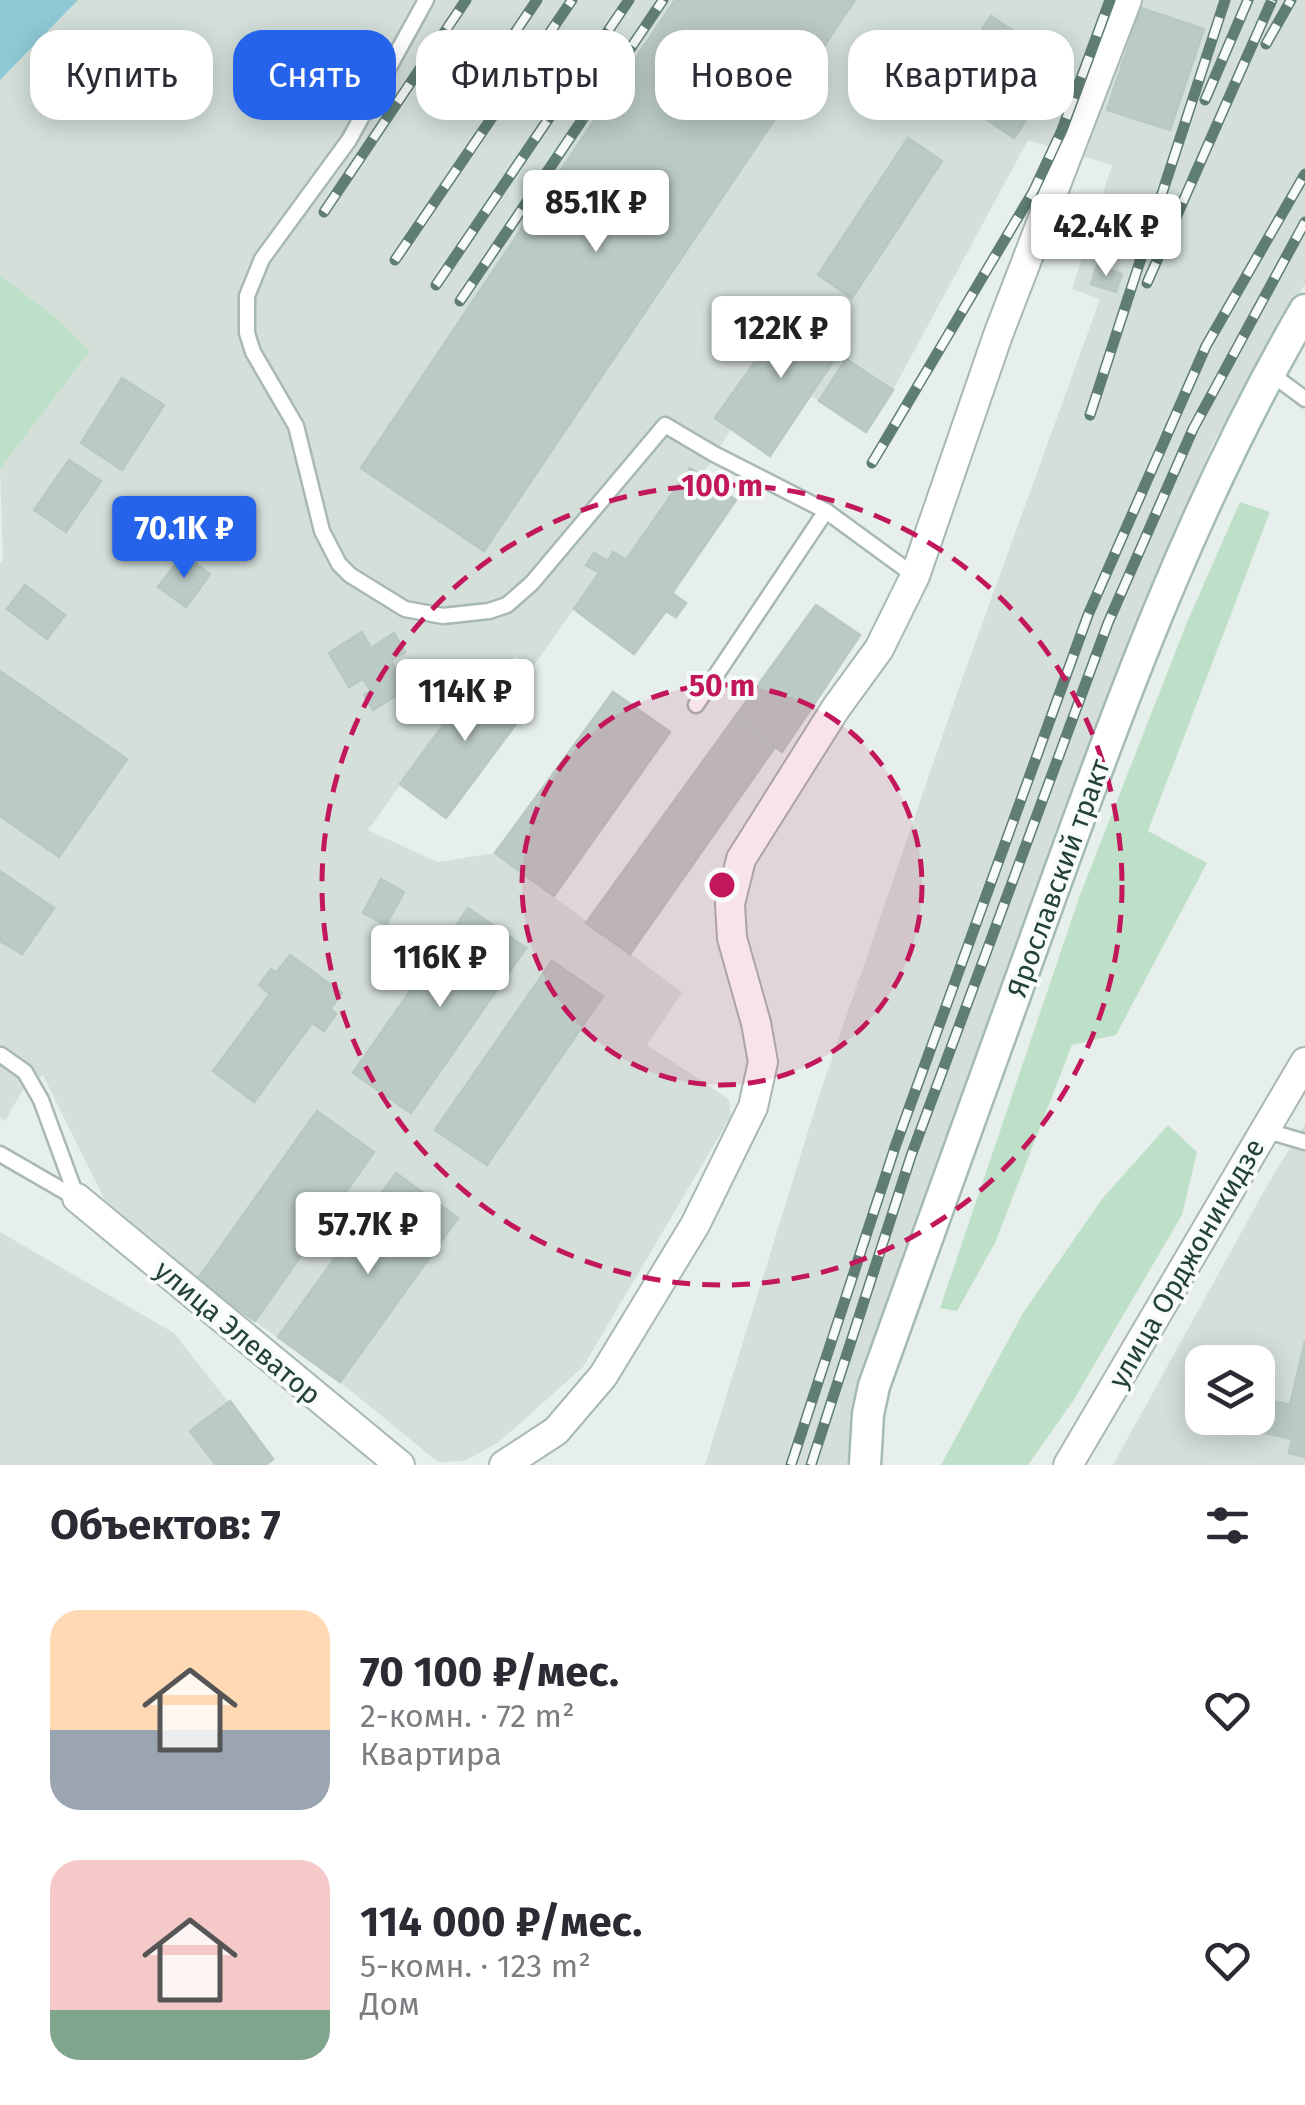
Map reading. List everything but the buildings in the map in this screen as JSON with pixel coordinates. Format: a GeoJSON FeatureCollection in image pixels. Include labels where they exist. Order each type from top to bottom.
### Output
{"type":"FeatureCollection","features":[{"type":"Feature","properties":{"kind":"street"},"geometry":{"type":"LineString","coordinates":[[504,1465],[556,1432],[604,1376],[695,1224],[753,1107],[763,1062],[732,938],[730,904],[741,859],[836,708],[879,649],[915,576],[998,335],[1127,0]]}},
{"type":"Feature","properties":{"kind":"street","name":"Ярославский тракт"},"geometry":{"type":"LineString","coordinates":[[865,1465],[874,1386],[1115,718],[1187,539],[1227,453],[1305,310]]}},
{"type":"Feature","properties":{"kind":"street","name":"улица Орджоникидзе"},"geometry":{"type":"LineString","coordinates":[[1068,1465],[1305,1062]]}},
{"type":"Feature","properties":{"kind":"street","name":"улица Элеватор"},"geometry":{"type":"LineString","coordinates":[[77,1198],[400,1465]]}},
{"type":"Feature","properties":{"kind":"lane"},"geometry":{"type":"LineString","coordinates":[[426,0],[349,140],[262,260],[246,296],[245,316],[252,352],[296,426],[322,531],[339,564],[388,600],[423,614],[467,614],[507,605],[532,584],[666,425],[826,511],[915,576]]}},
{"type":"Feature","properties":{"kind":"lane"},"geometry":{"type":"LineString","coordinates":[[1269,372],[1305,400]]}},
{"type":"Feature","properties":{"kind":"lane"},"geometry":{"type":"LineString","coordinates":[[696,705],[826,511]]}},
{"type":"Feature","properties":{"kind":"lane"},"geometry":{"type":"LineString","coordinates":[[1,1055],[25,1072],[41,1100],[77,1198]]}},
{"type":"Feature","properties":{"kind":"lane"},"geometry":{"type":"LineString","coordinates":[[1264,1130],[1305,1142]]}},
{"type":"Feature","properties":{"kind":"lane"},"geometry":{"type":"LineString","coordinates":[[0,1154],[77,1198]]}},
{"type":"Feature","properties":{"kind":"shaded area"},"geometry":{"type":"Polygon","coordinates":[[[78,0],[1305,0],[1305,284],[1214,441],[1173,536],[1138,629],[857,1465],[705,1465],[818,1099],[961,682],[1100,299],[1072,289],[1112,165],[1028,140],[893,390],[866,432],[811,396],[770,456],[731,429],[702,476],[690,469],[626,560],[613,553],[608,561],[594,553],[587,565],[599,573],[533,667],[515,656],[490,676],[482,671],[368,830],[437,862],[495,853],[682,992],[647,1045],[729,1099],[731,1116],[583,1367],[499,1442],[465,1461],[438,1462],[340,1382],[197,1280],[104,1199],[43,1075],[24,1088],[5,1121],[0,1118],[3,560],[0,469],[90,351],[59,320],[0,275],[0,80],[30,49],[30,120],[213,120],[213,30],[49,30],[78,0]]]}},
{"type":"Feature","properties":{"kind":"shaded area"},"geometry":{"type":"Polygon","coordinates":[[[1305,1124],[1305,1465],[1113,1465],[1268,1184],[1305,1124]]]}},
{"type":"Feature","properties":{"kind":"shaded area"},"geometry":{"type":"Polygon","coordinates":[[[0,1232],[174,1333],[273,1459],[266,1465],[0,1465],[0,1232]]]}},
{"type":"Feature","properties":{"kind":"green space"},"geometry":{"type":"Polygon","coordinates":[[[0,275],[59,320],[90,351],[0,469],[0,275]]]}},
{"type":"Feature","properties":{"kind":"green space"},"geometry":{"type":"Polygon","coordinates":[[[1240,502],[1270,512],[1148,831],[1207,863],[1116,1035],[1072,1045],[995,1243],[957,1311],[940,1308],[1080,895],[1188,620],[1240,502]]]}},
{"type":"Feature","properties":{"kind":"green space"},"geometry":{"type":"Polygon","coordinates":[[[1168,1125],[1197,1152],[1182,1215],[1073,1401],[1028,1465],[941,1465],[1023,1313],[1102,1199],[1168,1125]]]}},
{"type":"Feature","properties":{"kind":"water"},"geometry":{"type":"Polygon","coordinates":[[[0,0],[78,0],[49,30],[30,30],[30,49],[0,80],[0,0]]]}},
{"type":"Feature","properties":{"kind":"railway"},"geometry":{"type":"LineString","coordinates":[[324,212],[466,0]]}},
{"type":"Feature","properties":{"kind":"railway"},"geometry":{"type":"LineString","coordinates":[[517,30],[537,0]]}},
{"type":"Feature","properties":{"kind":"railway"},"geometry":{"type":"LineString","coordinates":[[395,260],[572,0]]}},
{"type":"Feature","properties":{"kind":"railway"},"geometry":{"type":"LineString","coordinates":[[436,285],[629,0]]}},
{"type":"Feature","properties":{"kind":"railway"},"geometry":{"type":"LineString","coordinates":[[460,301],[663,0]]}},
{"type":"Feature","properties":{"kind":"railway"},"geometry":{"type":"LineString","coordinates":[[872,463],[1033,192],[1062,130],[1110,0]]}},
{"type":"Feature","properties":{"kind":"railway"},"geometry":{"type":"LineString","coordinates":[[1090,415],[1225,0]]}},
{"type":"Feature","properties":{"kind":"railway"},"geometry":{"type":"LineString","coordinates":[[1205,100],[1248,0]]}},
{"type":"Feature","properties":{"kind":"railway"},"geometry":{"type":"LineString","coordinates":[[1147,283],[1272,0]]}},
{"type":"Feature","properties":{"kind":"railway"},"geometry":{"type":"LineString","coordinates":[[1266,44],[1291,0]]}},
{"type":"Feature","properties":{"kind":"railway"},"geometry":{"type":"LineString","coordinates":[[791,1465],[895,1147],[1088,615],[1206,346],[1305,174]]}},
{"type":"Feature","properties":{"kind":"railway"},"geometry":{"type":"LineString","coordinates":[[811,1465],[911,1156],[1108,623],[1193,429],[1305,222]]}}]}
